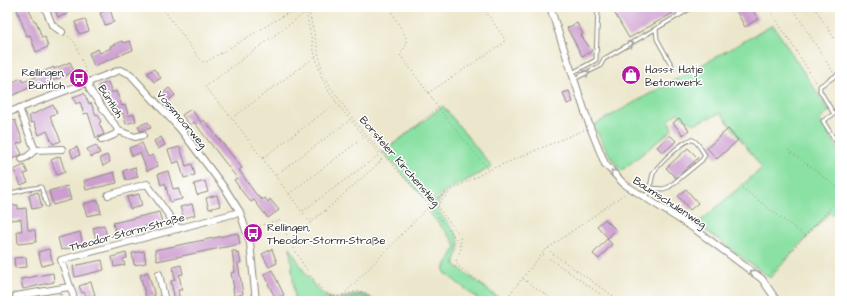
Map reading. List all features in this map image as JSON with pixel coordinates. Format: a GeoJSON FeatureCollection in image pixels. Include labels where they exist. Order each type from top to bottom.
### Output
{"type":"FeatureCollection","features":[{"type":"Feature","properties":{"kind":"street"},"geometry":{"type":"LineString","coordinates":[[45,7],[52,26],[62,32]]}},
{"type":"Feature","properties":{"kind":"street","name":"Baumschulenweg"},"geometry":{"type":"LineString","coordinates":[[550,7],[590,127],[605,164],[624,184],[696,230],[762,279],[777,301]]}},
{"type":"Feature","properties":{"kind":"street","name":"Vossmoorweg"},"geometry":{"type":"LineString","coordinates":[[7,113],[120,70],[130,74],[181,130],[226,190],[240,212],[247,229],[253,258],[256,301]]}},
{"type":"Feature","properties":{"kind":"street","name":"Büntloh"},"geometry":{"type":"LineString","coordinates":[[89,81],[90,90],[118,131],[135,137],[142,135]]}},
{"type":"Feature","properties":{"kind":"street"},"geometry":{"type":"LineString","coordinates":[[19,108],[35,150]]}},
{"type":"Feature","properties":{"kind":"street","name":"Büntloh"},"geometry":{"type":"LineString","coordinates":[[102,140],[114,136],[118,131]]}},
{"type":"Feature","properties":{"kind":"street"},"geometry":{"type":"LineString","coordinates":[[22,159],[27,157],[35,150],[62,149]]}},
{"type":"Feature","properties":{"kind":"street"},"geometry":{"type":"LineString","coordinates":[[108,195],[148,184],[178,229]]}},
{"type":"Feature","properties":{"kind":"street","name":"Theodor-Storm-Straße"},"geometry":{"type":"LineString","coordinates":[[75,301],[61,260],[240,212]]}},
{"type":"Feature","properties":{"kind":"street"},"geometry":{"type":"LineString","coordinates":[[159,274],[165,301]]}},
{"type":"Feature","properties":{"kind":"street"},"geometry":{"type":"LineString","coordinates":[[16,296],[69,286]]}},
{"type":"Feature","properties":{"kind":"lane"},"geometry":{"type":"LineString","coordinates":[[573,76],[596,60],[598,7]]}},
{"type":"Feature","properties":{"kind":"lane"},"geometry":{"type":"LineString","coordinates":[[675,7],[680,15]]}},
{"type":"Feature","properties":{"kind":"lane"},"geometry":{"type":"LineString","coordinates":[[573,76],[600,66],[604,59],[693,7]]}},
{"type":"Feature","properties":{"kind":"lane"},"geometry":{"type":"LineString","coordinates":[[656,29],[657,39],[672,68]]}},
{"type":"Feature","properties":{"kind":"lane"},"geometry":{"type":"LineString","coordinates":[[840,73],[820,86],[820,91],[834,114],[823,121],[840,148]]}},
{"type":"Feature","properties":{"kind":"lane"},"geometry":{"type":"LineString","coordinates":[[645,197],[651,188],[653,174],[663,161],[685,142],[692,140],[697,143],[705,155],[702,160],[669,188],[651,188]]}},
{"type":"Feature","properties":{"kind":"lane"},"geometry":{"type":"LineString","coordinates":[[7,194],[41,187],[47,204]]}},
{"type":"Feature","properties":{"kind":"path"},"geometry":{"type":"LineString","coordinates":[[162,7],[199,58],[203,62],[206,62],[298,7]]}},
{"type":"Feature","properties":{"kind":"path"},"geometry":{"type":"LineString","coordinates":[[290,241],[380,162],[382,158],[381,154],[365,137],[337,102],[325,83],[316,55],[306,12],[303,7]]}},
{"type":"Feature","properties":{"kind":"path"},"geometry":{"type":"LineString","coordinates":[[308,7],[306,12],[205,87],[232,118],[309,221],[325,211]]}},
{"type":"Feature","properties":{"kind":"path","name":"Borsteler Kirchenstieg"},"geometry":{"type":"LineString","coordinates":[[308,7],[324,76],[342,105],[381,154],[458,241],[461,249]]}},
{"type":"Feature","properties":{"kind":"path"},"geometry":{"type":"LineString","coordinates":[[389,7],[406,37],[406,45],[400,55],[438,108],[489,170]]}},
{"type":"Feature","properties":{"kind":"path"},"geometry":{"type":"LineString","coordinates":[[428,93],[504,44],[504,38],[484,7]]}},
{"type":"Feature","properties":{"kind":"path"},"geometry":{"type":"LineString","coordinates":[[768,7],[817,84],[820,86]]}},
{"type":"Feature","properties":{"kind":"path"},"geometry":{"type":"LineString","coordinates":[[792,7],[836,76]]}},
{"type":"Feature","properties":{"kind":"path"},"geometry":{"type":"LineString","coordinates":[[814,7],[840,47]]}},
{"type":"Feature","properties":{"kind":"path"},"geometry":{"type":"LineString","coordinates":[[836,7],[840,13]]}},
{"type":"Feature","properties":{"kind":"path"},"geometry":{"type":"LineString","coordinates":[[62,32],[76,44],[89,81]]}},
{"type":"Feature","properties":{"kind":"path"},"geometry":{"type":"LineString","coordinates":[[232,118],[316,55]]}},
{"type":"Feature","properties":{"kind":"path"},"geometry":{"type":"LineString","coordinates":[[262,158],[337,102]]}},
{"type":"Feature","properties":{"kind":"path"},"geometry":{"type":"LineString","coordinates":[[303,211],[381,154],[438,108]]}},
{"type":"Feature","properties":{"kind":"path"},"geometry":{"type":"LineString","coordinates":[[276,176],[351,119]]}},
{"type":"Feature","properties":{"kind":"path"},"geometry":{"type":"LineString","coordinates":[[343,295],[437,198],[489,170],[590,127]]}},
{"type":"Feature","properties":{"kind":"path"},"geometry":{"type":"LineString","coordinates":[[289,194],[365,137]]}},
{"type":"Feature","properties":{"kind":"path"},"geometry":{"type":"LineString","coordinates":[[788,150],[840,189]]}},
{"type":"Feature","properties":{"kind":"path"},"geometry":{"type":"LineString","coordinates":[[454,188],[441,201],[438,208],[460,235],[461,249],[456,261],[458,266],[505,301],[548,248],[632,189]]}},
{"type":"Feature","properties":{"kind":"path"},"geometry":{"type":"LineString","coordinates":[[742,188],[805,236]]}},
{"type":"Feature","properties":{"kind":"path"},"geometry":{"type":"LineString","coordinates":[[768,277],[840,197]]}},
{"type":"Feature","properties":{"kind":"path"},"geometry":{"type":"LineString","coordinates":[[247,229],[279,220],[305,269],[326,292],[331,296],[365,292],[379,301]]}},
{"type":"Feature","properties":{"kind":"path"},"geometry":{"type":"LineString","coordinates":[[548,248],[552,253],[620,301]]}},
{"type":"Feature","properties":{"kind":"path"},"geometry":{"type":"LineString","coordinates":[[542,254],[610,301]]}},
{"type":"Feature","properties":{"kind":"path"},"geometry":{"type":"LineString","coordinates":[[523,279],[555,301]]}},
{"type":"Feature","properties":{"kind":"green space"},"geometry":{"type":"Polygon","coordinates":[[[773,25],[829,111],[820,120],[840,152],[840,218],[830,212],[770,278],[697,224],[762,168],[721,113],[693,124],[677,113],[669,120],[672,130],[621,171],[606,150],[594,125],[773,25]]]}},
{"type":"Feature","properties":{"kind":"green space"},"geometry":{"type":"Polygon","coordinates":[[[443,106],[492,167],[439,195],[429,203],[383,152],[443,106]]]}},
{"type":"Feature","properties":{"kind":"green space"},"geometry":{"type":"Polygon","coordinates":[[[443,196],[438,203],[437,209],[455,231],[459,241],[455,265],[503,301],[481,301],[446,274],[444,270],[446,264],[456,247],[452,239],[427,210],[435,201],[443,196]]]}},
{"type":"Feature","properties":{"kind":"green space"},"geometry":{"type":"Polygon","coordinates":[[[290,247],[314,286],[328,297],[335,299],[343,298],[343,301],[295,301],[290,247]]]}},
{"type":"Feature","properties":{"kind":"green space"},"geometry":{"type":"Polygon","coordinates":[[[359,294],[368,296],[374,301],[343,301],[343,298],[359,294]]]}},
{"type":"Feature","properties":{"kind":"building"},"geometry":{"type":"Polygon","coordinates":[[[28,7],[34,21],[36,21],[42,38],[45,37],[48,47],[36,52],[30,35],[27,36],[17,10],[28,7]]]}},
{"type":"Feature","properties":{"kind":"building"},"geometry":{"type":"Polygon","coordinates":[[[54,7],[66,7],[68,14],[58,17],[54,7]]]}},
{"type":"Feature","properties":{"kind":"building"},"geometry":{"type":"Polygon","coordinates":[[[611,7],[669,7],[673,13],[629,38],[611,7]]]}},
{"type":"Feature","properties":{"kind":"building"},"geometry":{"type":"Polygon","coordinates":[[[734,7],[751,7],[758,19],[745,27],[734,7]]]}},
{"type":"Feature","properties":{"kind":"building"},"geometry":{"type":"Polygon","coordinates":[[[110,9],[114,22],[105,25],[100,13],[110,9]]]}},
{"type":"Feature","properties":{"kind":"building"},"geometry":{"type":"Polygon","coordinates":[[[85,19],[89,31],[79,34],[75,22],[85,19]]]}},
{"type":"Feature","properties":{"kind":"building"},"geometry":{"type":"Polygon","coordinates":[[[577,23],[583,34],[581,35],[592,51],[582,56],[567,28],[577,23]]]}},
{"type":"Feature","properties":{"kind":"building"},"geometry":{"type":"Polygon","coordinates":[[[122,41],[124,43],[130,41],[133,50],[94,66],[89,53],[98,49],[100,53],[111,48],[110,46],[122,41]]]}},
{"type":"Feature","properties":{"kind":"building"},"geometry":{"type":"Polygon","coordinates":[[[70,62],[74,72],[31,89],[31,87],[7,98],[7,87],[11,85],[11,83],[21,78],[23,82],[43,74],[42,72],[54,67],[54,69],[70,62]]]}},
{"type":"Feature","properties":{"kind":"building"},"geometry":{"type":"Polygon","coordinates":[[[154,69],[161,78],[154,82],[147,73],[154,69]]]}},
{"type":"Feature","properties":{"kind":"building"},"geometry":{"type":"Polygon","coordinates":[[[108,82],[112,93],[116,91],[122,106],[125,105],[129,116],[134,114],[136,121],[126,124],[123,113],[118,115],[114,102],[109,104],[104,93],[101,94],[98,86],[108,82]]]}},
{"type":"Feature","properties":{"kind":"building"},"geometry":{"type":"Polygon","coordinates":[[[169,88],[175,95],[168,101],[162,94],[169,88]]]}},
{"type":"Feature","properties":{"kind":"building"},"geometry":{"type":"Polygon","coordinates":[[[569,91],[573,102],[567,104],[563,93],[569,91]]]}},
{"type":"Feature","properties":{"kind":"building"},"geometry":{"type":"Polygon","coordinates":[[[84,93],[89,104],[91,103],[96,115],[98,114],[101,122],[99,123],[104,134],[96,138],[88,113],[84,114],[80,102],[76,104],[73,97],[84,93]]]}},
{"type":"Feature","properties":{"kind":"building"},"geometry":{"type":"Polygon","coordinates":[[[53,105],[57,113],[50,116],[61,141],[53,144],[47,131],[39,135],[34,122],[31,123],[29,116],[53,105]]]}},
{"type":"Feature","properties":{"kind":"building"},"geometry":{"type":"Polygon","coordinates":[[[191,109],[201,122],[204,120],[242,168],[239,170],[255,193],[262,200],[265,198],[268,202],[270,199],[279,210],[268,218],[254,200],[251,202],[244,194],[234,180],[237,178],[194,122],[190,125],[182,115],[191,109]]]}},
{"type":"Feature","properties":{"kind":"building"},"geometry":{"type":"Polygon","coordinates":[[[679,118],[689,130],[683,135],[673,123],[679,118]]]}},
{"type":"Feature","properties":{"kind":"building"},"geometry":{"type":"Polygon","coordinates":[[[15,120],[23,142],[17,144],[22,154],[8,161],[7,138],[12,136],[7,123],[15,120]]]}},
{"type":"Feature","properties":{"kind":"building"},"geometry":{"type":"Polygon","coordinates":[[[148,122],[151,128],[140,131],[138,126],[148,122]]]}},
{"type":"Feature","properties":{"kind":"building"},"geometry":{"type":"Polygon","coordinates":[[[728,129],[738,140],[717,159],[707,148],[728,129]]]}},
{"type":"Feature","properties":{"kind":"building"},"geometry":{"type":"Polygon","coordinates":[[[670,135],[676,141],[663,153],[657,147],[670,135]]]}},
{"type":"Feature","properties":{"kind":"building"},"geometry":{"type":"Polygon","coordinates":[[[161,137],[165,145],[158,149],[154,141],[161,137]]]}},
{"type":"Feature","properties":{"kind":"building"},"geometry":{"type":"Polygon","coordinates":[[[142,143],[148,157],[153,155],[158,166],[147,171],[140,153],[132,156],[129,148],[142,143]]]}},
{"type":"Feature","properties":{"kind":"building"},"geometry":{"type":"Polygon","coordinates":[[[96,145],[100,153],[91,157],[87,149],[96,145]]]}},
{"type":"Feature","properties":{"kind":"building"},"geometry":{"type":"Polygon","coordinates":[[[77,147],[80,155],[73,158],[70,150],[77,147]]]}},
{"type":"Feature","properties":{"kind":"building"},"geometry":{"type":"Polygon","coordinates":[[[180,147],[186,166],[192,164],[195,175],[184,178],[179,161],[173,164],[168,150],[180,147]]]}},
{"type":"Feature","properties":{"kind":"building"},"geometry":{"type":"Polygon","coordinates":[[[688,148],[698,158],[676,178],[666,168],[688,148]]]}},
{"type":"Feature","properties":{"kind":"building"},"geometry":{"type":"Polygon","coordinates":[[[107,155],[110,162],[103,166],[100,158],[107,155]]]}},
{"type":"Feature","properties":{"kind":"building"},"geometry":{"type":"Polygon","coordinates":[[[60,156],[65,172],[57,175],[51,160],[60,156]]]}},
{"type":"Feature","properties":{"kind":"building"},"geometry":{"type":"Polygon","coordinates":[[[24,165],[28,173],[24,174],[28,182],[21,185],[14,170],[24,165]]]}},
{"type":"Feature","properties":{"kind":"building"},"geometry":{"type":"Polygon","coordinates":[[[135,167],[138,177],[126,180],[123,171],[135,167]]]}},
{"type":"Feature","properties":{"kind":"building"},"geometry":{"type":"Polygon","coordinates":[[[168,171],[173,189],[178,188],[182,199],[170,202],[165,183],[161,185],[158,174],[168,171]]]}},
{"type":"Feature","properties":{"kind":"building"},"geometry":{"type":"Polygon","coordinates":[[[114,172],[117,183],[86,190],[84,181],[114,172]]]}},
{"type":"Feature","properties":{"kind":"building"},"geometry":{"type":"Polygon","coordinates":[[[205,181],[208,192],[197,195],[194,184],[205,181]]]}},
{"type":"Feature","properties":{"kind":"building"},"geometry":{"type":"Polygon","coordinates":[[[67,186],[71,200],[53,205],[49,191],[67,186]]]}},
{"type":"Feature","properties":{"kind":"building"},"geometry":{"type":"Polygon","coordinates":[[[686,189],[698,203],[690,210],[678,196],[686,189]]]}},
{"type":"Feature","properties":{"kind":"building"},"geometry":{"type":"Polygon","coordinates":[[[38,192],[42,207],[32,209],[29,195],[38,192]]]}},
{"type":"Feature","properties":{"kind":"building"},"geometry":{"type":"Polygon","coordinates":[[[139,194],[142,206],[130,209],[127,197],[139,194]]]}},
{"type":"Feature","properties":{"kind":"building"},"geometry":{"type":"Polygon","coordinates":[[[217,195],[220,206],[209,209],[206,198],[217,195]]]}},
{"type":"Feature","properties":{"kind":"building"},"geometry":{"type":"Polygon","coordinates":[[[98,200],[101,213],[87,216],[83,204],[98,200]]]}},
{"type":"Feature","properties":{"kind":"building"},"geometry":{"type":"Polygon","coordinates":[[[192,204],[195,215],[184,218],[180,207],[192,204]]]}},
{"type":"Feature","properties":{"kind":"building"},"geometry":{"type":"Polygon","coordinates":[[[18,205],[18,209],[26,208],[28,230],[35,230],[36,242],[18,244],[17,231],[22,231],[21,219],[10,220],[9,206],[18,205]]]}},
{"type":"Feature","properties":{"kind":"building"},"geometry":{"type":"Polygon","coordinates":[[[159,212],[162,222],[116,234],[113,223],[159,212]]]}},
{"type":"Feature","properties":{"kind":"building"},"geometry":{"type":"Polygon","coordinates":[[[605,219],[616,230],[608,238],[597,226],[605,219]]]}},
{"type":"Feature","properties":{"kind":"building"},"geometry":{"type":"Polygon","coordinates":[[[104,225],[107,236],[96,239],[93,228],[104,225]]]}},
{"type":"Feature","properties":{"kind":"building"},"geometry":{"type":"Polygon","coordinates":[[[80,232],[83,245],[61,250],[58,238],[80,232]]]}},
{"type":"Feature","properties":{"kind":"building"},"geometry":{"type":"Polygon","coordinates":[[[238,233],[240,244],[157,261],[155,250],[238,233]]]}},
{"type":"Feature","properties":{"kind":"building"},"geometry":{"type":"Polygon","coordinates":[[[607,239],[612,244],[599,259],[593,254],[607,239]]]}},
{"type":"Feature","properties":{"kind":"building"},"geometry":{"type":"Polygon","coordinates":[[[49,249],[53,263],[42,266],[38,252],[49,249]]]}},
{"type":"Feature","properties":{"kind":"building"},"geometry":{"type":"Polygon","coordinates":[[[272,249],[277,263],[269,267],[262,254],[272,249]]]}},
{"type":"Feature","properties":{"kind":"building"},"geometry":{"type":"Polygon","coordinates":[[[144,251],[146,263],[134,265],[132,253],[144,251]]]}},
{"type":"Feature","properties":{"kind":"building"},"geometry":{"type":"Polygon","coordinates":[[[232,251],[236,251],[237,254],[239,253],[241,263],[238,263],[243,294],[234,296],[231,273],[235,272],[232,251]]]}},
{"type":"Feature","properties":{"kind":"building"},"geometry":{"type":"Polygon","coordinates":[[[126,253],[127,258],[123,259],[125,265],[114,267],[112,257],[126,253]]]}},
{"type":"Feature","properties":{"kind":"building"},"geometry":{"type":"Polygon","coordinates":[[[26,257],[27,267],[15,268],[14,258],[26,257]]]}},
{"type":"Feature","properties":{"kind":"building"},"geometry":{"type":"Polygon","coordinates":[[[102,260],[104,270],[75,277],[73,266],[102,260]]]}},
{"type":"Feature","properties":{"kind":"building"},"geometry":{"type":"Polygon","coordinates":[[[181,265],[183,274],[179,275],[182,290],[178,290],[180,301],[175,301],[171,281],[175,280],[173,267],[181,265]]]}},
{"type":"Feature","properties":{"kind":"building"},"geometry":{"type":"Polygon","coordinates":[[[272,270],[284,295],[276,299],[264,274],[272,270]]]}},
{"type":"Feature","properties":{"kind":"building"},"geometry":{"type":"Polygon","coordinates":[[[148,272],[155,296],[146,298],[140,275],[148,272]]]}},
{"type":"Feature","properties":{"kind":"building"},"geometry":{"type":"Polygon","coordinates":[[[53,273],[54,282],[23,289],[21,279],[53,273]]]}},
{"type":"Feature","properties":{"kind":"building"},"geometry":{"type":"Polygon","coordinates":[[[91,282],[95,295],[92,296],[94,301],[88,301],[84,292],[82,293],[79,286],[91,282]]]}},
{"type":"Feature","properties":{"kind":"building"},"geometry":{"type":"Polygon","coordinates":[[[62,294],[65,301],[45,301],[62,294]]]}},
{"type":"Feature","properties":{"kind":"place","name":"Hass+ Hatje Betonwerk"},"geometry":{"type":"Point","coordinates":[631,75]}},
{"type":"Feature","properties":{"kind":"place","name":"Rellingen, Büntloh"},"geometry":{"type":"Point","coordinates":[79,78]}},
{"type":"Feature","properties":{"kind":"place","name":"Rellingen, Theodor-Storm-Straße"},"geometry":{"type":"Point","coordinates":[253,233]}}]}
